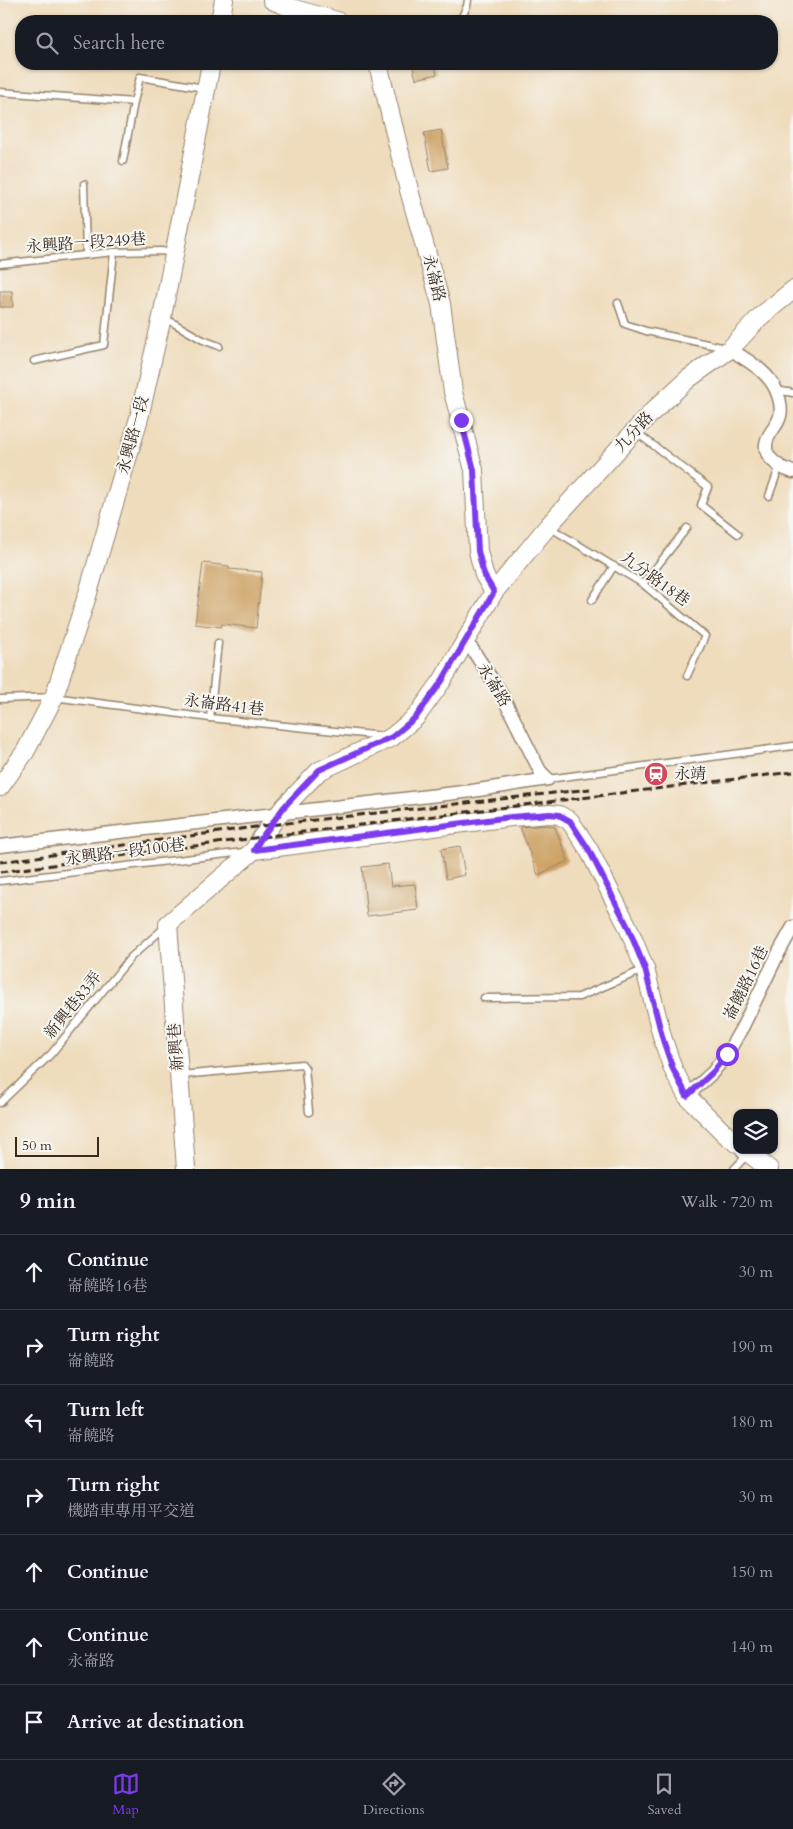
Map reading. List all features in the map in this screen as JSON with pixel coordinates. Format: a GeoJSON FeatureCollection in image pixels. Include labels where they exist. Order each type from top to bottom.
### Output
{"type":"FeatureCollection","features":[{"type":"Feature","properties":{"kind":"street"},"geometry":{"type":"LineString","coordinates":[[221,15],[224,0]]}},
{"type":"Feature","properties":{"kind":"street"},"geometry":{"type":"LineString","coordinates":[[272,0],[316,15]]}},
{"type":"Feature","properties":{"kind":"street","name":"永興路一段"},"geometry":{"type":"LineString","coordinates":[[0,787],[25,752],[54,697],[88,593],[139,418],[162,317],[210,70]]}},
{"type":"Feature","properties":{"kind":"street","name":"永崙路"},"geometry":{"type":"LineString","coordinates":[[379,70],[409,190],[442,304],[453,392],[474,470],[478,551],[484,575],[494,592]]}},
{"type":"Feature","properties":{"kind":"street","name":"九分路"},"geometry":{"type":"LineString","coordinates":[[494,592],[548,526],[653,411],[688,379],[730,349],[761,316],[793,290]]}},
{"type":"Feature","properties":{"kind":"street"},"geometry":{"type":"LineString","coordinates":[[730,349],[767,375],[776,390],[781,406],[780,416],[766,441],[766,449],[779,468],[793,472]]}},
{"type":"Feature","properties":{"kind":"street"},"geometry":{"type":"LineString","coordinates":[[168,924],[254,850],[284,807],[319,770],[392,737],[416,717],[442,681],[494,592]]}},
{"type":"Feature","properties":{"kind":"street","name":"永崙路"},"geometry":{"type":"LineString","coordinates":[[463,644],[472,649],[501,693],[540,771],[548,780]]}},
{"type":"Feature","properties":{"kind":"street"},"geometry":{"type":"LineString","coordinates":[[0,846],[472,791],[548,780]]}},
{"type":"Feature","properties":{"kind":"street"},"geometry":{"type":"LineString","coordinates":[[254,850],[511,817],[550,814],[559,815],[570,821],[589,850],[628,927],[645,969],[663,1040],[673,1069],[687,1096],[733,1140]]}},
{"type":"Feature","properties":{"kind":"street","name":"新興巷"},"geometry":{"type":"LineString","coordinates":[[168,924],[186,1169]]}},
{"type":"Feature","properties":{"kind":"street","name":"崙饒路16巷"},"geometry":{"type":"LineString","coordinates":[[687,1096],[713,1072],[727,1054],[743,1026],[774,960],[793,927]]}},
{"type":"Feature","properties":{"kind":"street"},"geometry":{"type":"LineString","coordinates":[[750,1154],[769,1169]]}},
{"type":"Feature","properties":{"kind":"lane"},"geometry":{"type":"LineString","coordinates":[[463,15],[468,0]]}},
{"type":"Feature","properties":{"kind":"lane"},"geometry":{"type":"LineString","coordinates":[[123,162],[140,77],[206,88]]}},
{"type":"Feature","properties":{"kind":"lane"},"geometry":{"type":"LineString","coordinates":[[0,92],[134,102]]}},
{"type":"Feature","properties":{"kind":"lane"},"geometry":{"type":"LineString","coordinates":[[84,184],[86,255]]}},
{"type":"Feature","properties":{"kind":"lane","name":"永興路一段249巷"},"geometry":{"type":"LineString","coordinates":[[0,264],[114,252],[160,251],[174,254]]}},
{"type":"Feature","properties":{"kind":"lane"},"geometry":{"type":"LineString","coordinates":[[34,360],[104,345],[114,252]]}},
{"type":"Feature","properties":{"kind":"lane"},"geometry":{"type":"LineString","coordinates":[[618,303],[625,324],[646,331],[730,349]]}},
{"type":"Feature","properties":{"kind":"lane"},"geometry":{"type":"LineString","coordinates":[[162,317],[219,346]]}},
{"type":"Feature","properties":{"kind":"lane"},"geometry":{"type":"LineString","coordinates":[[776,390],[793,393]]}},
{"type":"Feature","properties":{"kind":"lane"},"geometry":{"type":"LineString","coordinates":[[635,431],[708,487],[701,505],[738,534]]}},
{"type":"Feature","properties":{"kind":"lane"},"geometry":{"type":"LineString","coordinates":[[769,496],[779,468]]}},
{"type":"Feature","properties":{"kind":"lane","name":"九分路18巷"},"geometry":{"type":"LineString","coordinates":[[548,526],[643,584],[705,636],[687,676]]}},
{"type":"Feature","properties":{"kind":"lane"},"geometry":{"type":"LineString","coordinates":[[643,584],[687,528]]}},
{"type":"Feature","properties":{"kind":"lane"},"geometry":{"type":"LineString","coordinates":[[592,600],[614,566]]}},
{"type":"Feature","properties":{"kind":"lane"},"geometry":{"type":"LineString","coordinates":[[210,718],[218,643]]}},
{"type":"Feature","properties":{"kind":"lane","name":"永崙路41巷"},"geometry":{"type":"LineString","coordinates":[[0,699],[54,697],[210,718],[392,737]]}},
{"type":"Feature","properties":{"kind":"lane"},"geometry":{"type":"LineString","coordinates":[[548,780],[793,746]]}},
{"type":"Feature","properties":{"kind":"lane","name":"永興路一段100巷"},"geometry":{"type":"LineString","coordinates":[[0,881],[254,850]]}},
{"type":"Feature","properties":{"kind":"lane","name":"新興巷83弄"},"geometry":{"type":"LineString","coordinates":[[0,1103],[51,1054],[131,957],[168,924]]}},
{"type":"Feature","properties":{"kind":"lane"},"geometry":{"type":"LineString","coordinates":[[484,998],[579,996],[645,969]]}},
{"type":"Feature","properties":{"kind":"lane"},"geometry":{"type":"LineString","coordinates":[[178,1076],[302,1064],[305,1068],[309,1112]]}},
{"type":"Feature","properties":{"kind":"lane"},"geometry":{"type":"LineString","coordinates":[[734,1169],[742,1154]]}},
{"type":"Feature","properties":{"kind":"building"},"geometry":{"type":"Polygon","coordinates":[[[414,70],[436,70],[437,74],[416,79],[414,70]]]}},
{"type":"Feature","properties":{"kind":"building"},"geometry":{"type":"Polygon","coordinates":[[[441,130],[448,168],[431,171],[424,133],[441,130]]]}},
{"type":"Feature","properties":{"kind":"building"},"geometry":{"type":"Polygon","coordinates":[[[0,291],[12,291],[13,307],[0,307],[0,291]]]}},
{"type":"Feature","properties":{"kind":"building"},"geometry":{"type":"Polygon","coordinates":[[[203,563],[229,566],[229,569],[262,572],[256,628],[222,624],[221,627],[195,624],[203,563]]]}},
{"type":"Feature","properties":{"kind":"building"},"geometry":{"type":"Polygon","coordinates":[[[548,825],[555,827],[568,861],[538,875],[520,827],[548,825]]]}},
{"type":"Feature","properties":{"kind":"building"},"geometry":{"type":"Polygon","coordinates":[[[460,846],[465,875],[446,879],[441,849],[460,846]]]}},
{"type":"Feature","properties":{"kind":"building"},"geometry":{"type":"Polygon","coordinates":[[[388,864],[391,886],[415,884],[418,910],[367,916],[362,867],[388,864]]]}},
{"type":"Feature","properties":{"kind":"railway"},"geometry":{"type":"LineString","coordinates":[[0,872],[262,837],[793,772]]}},
{"type":"Feature","properties":{"kind":"railway"},"geometry":{"type":"LineString","coordinates":[[0,862],[270,825],[590,789]]}},
{"type":"Feature","properties":{"kind":"place","name":"永靖"},"geometry":{"type":"Point","coordinates":[656,774]}},
{"type":"Feature","properties":{"kind":"route"},"geometry":{"type":"LineString","coordinates":[[461,420],[474,470],[478,551],[484,575],[494,592],[442,681],[416,717],[392,737],[319,770],[284,807],[254,850],[511,817],[559,815],[570,821],[589,850],[628,927],[645,969],[663,1040],[673,1069],[687,1096],[713,1072],[727,1054]]}}]}
